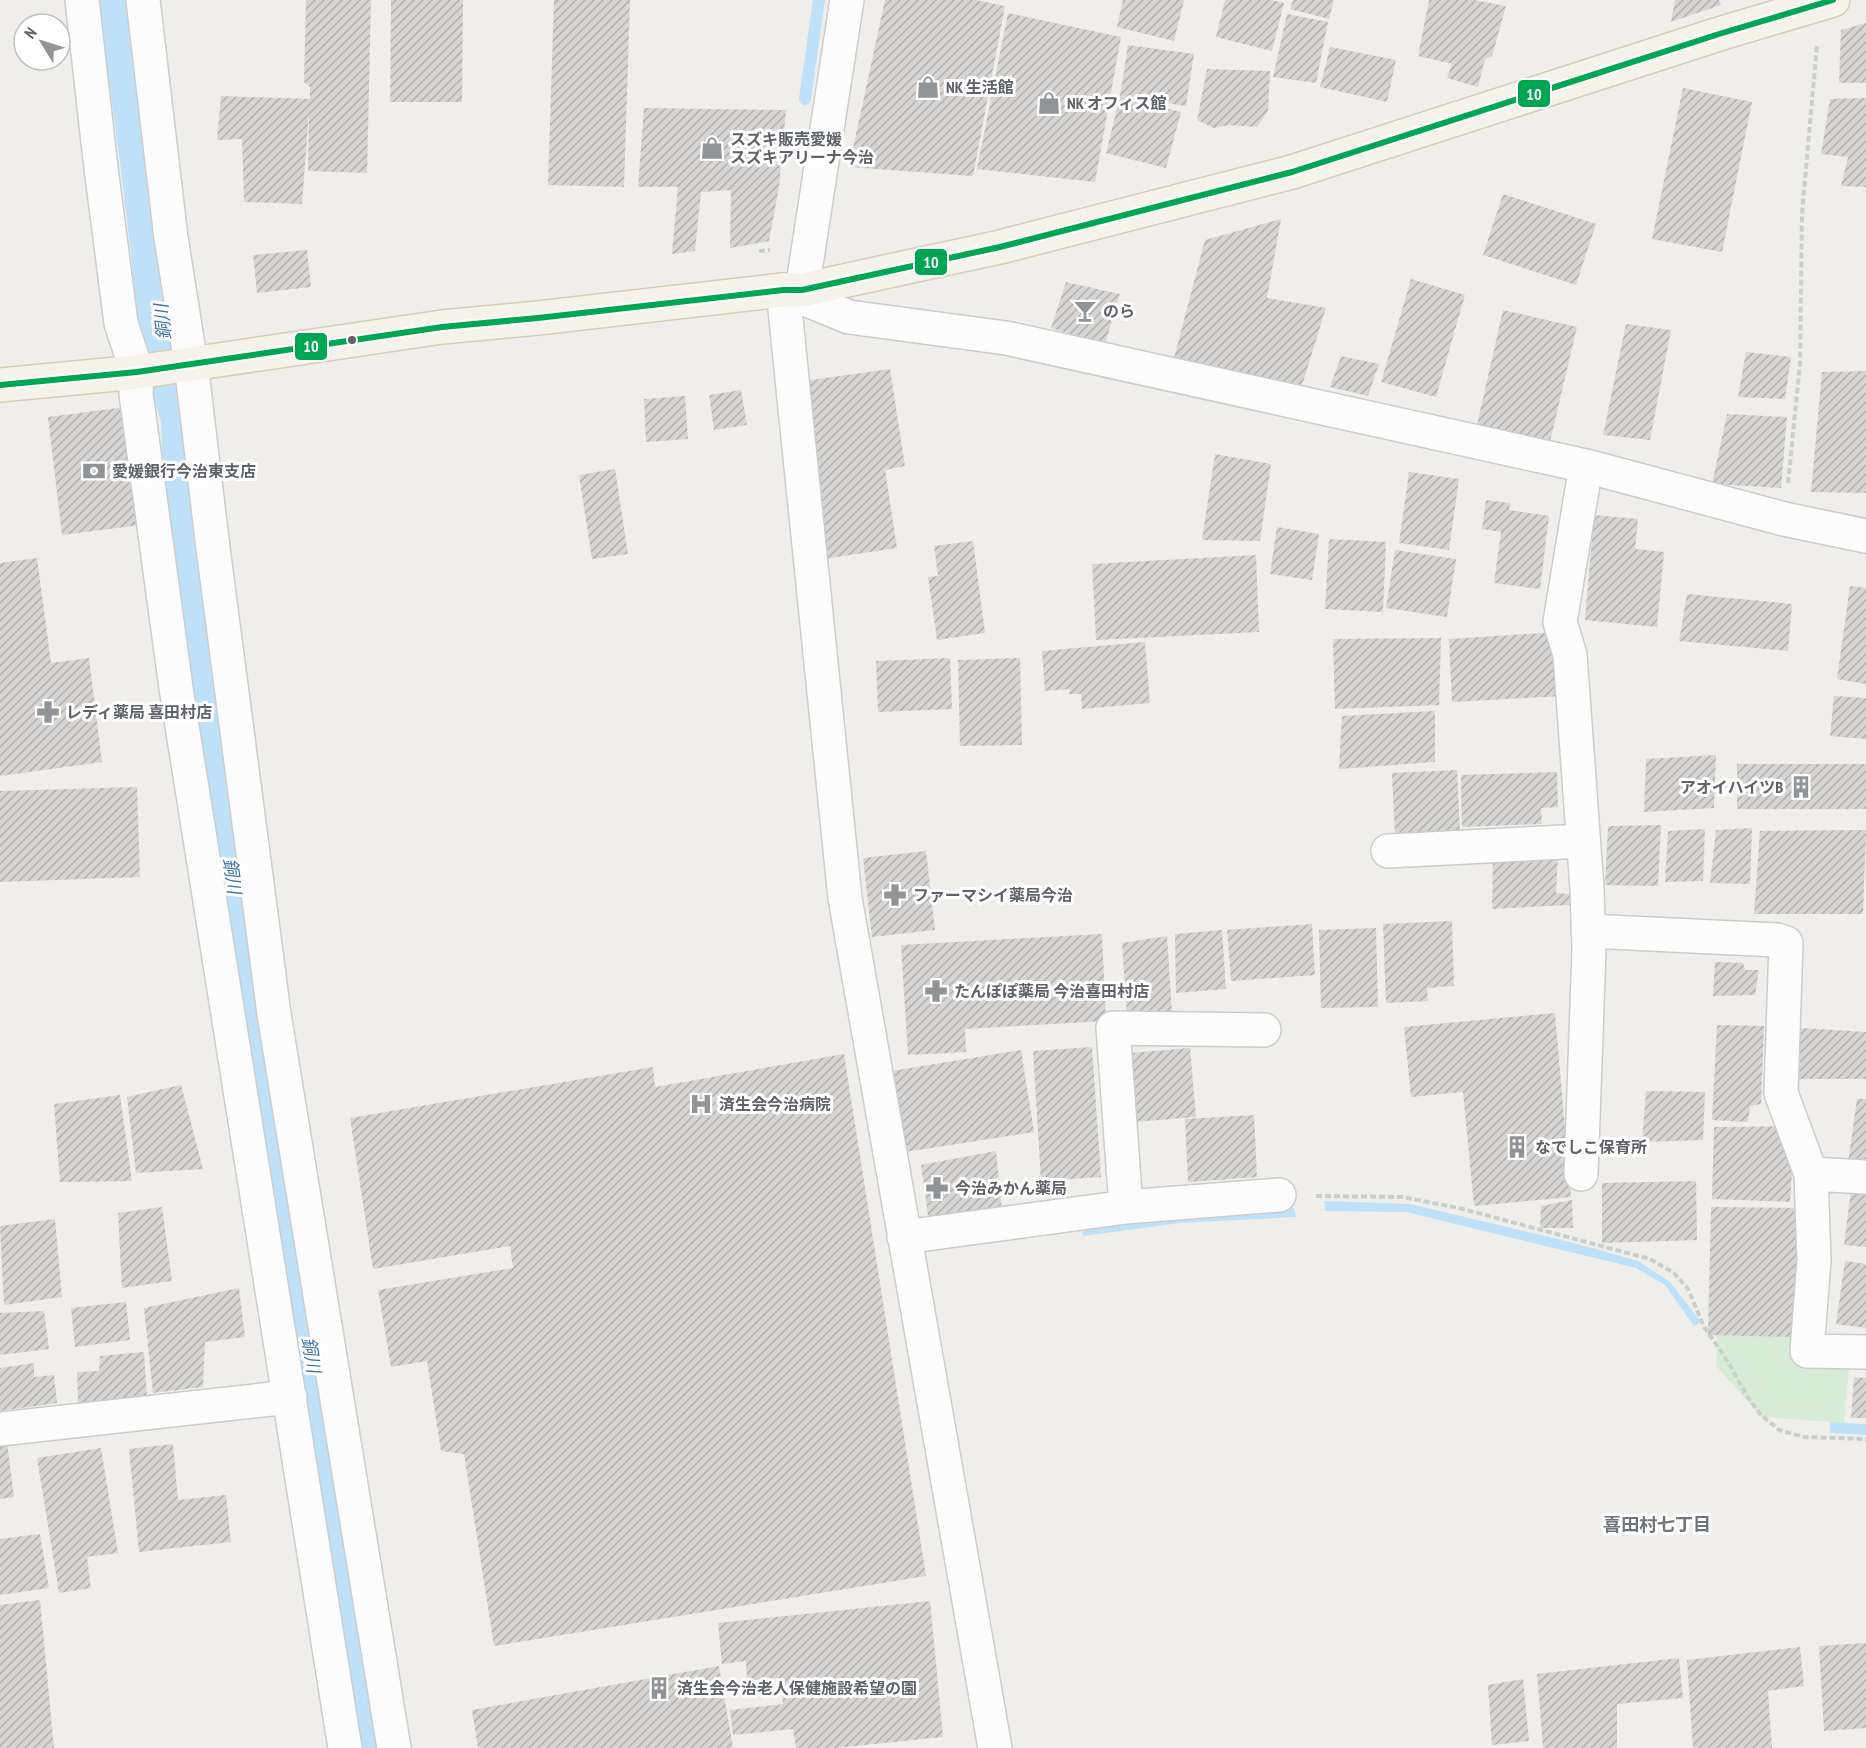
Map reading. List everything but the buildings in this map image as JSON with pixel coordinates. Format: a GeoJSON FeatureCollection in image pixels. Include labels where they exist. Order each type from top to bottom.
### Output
{"type":"FeatureCollection","features":[{"type":"Feature","properties":{"kind":"main road"},"geometry":{"type":"LineString","coordinates":[[0,385],[137,372],[442,327],[793,290],[1000,247],[1292,172],[1826,2]]}},
{"type":"Feature","properties":{"kind":"street"},"geometry":{"type":"LineString","coordinates":[[82,0],[121,323],[137,372],[136,394],[177,688],[345,1748]]}},
{"type":"Feature","properties":{"kind":"street"},"geometry":{"type":"LineString","coordinates":[[143,0],[171,238],[191,364],[274,1014],[394,1748]]}},
{"type":"Feature","properties":{"kind":"street"},"geometry":{"type":"LineString","coordinates":[[847,0],[793,290],[845,898],[994,1748]]}},
{"type":"Feature","properties":{"kind":"street"},"geometry":{"type":"LineString","coordinates":[[793,290],[849,317],[1006,338],[1586,466],[1784,519],[1866,536]]}},
{"type":"Feature","properties":{"kind":"street"},"geometry":{"type":"LineString","coordinates":[[1581,1174],[1588,931],[1570,656],[1560,622],[1586,466]]}},
{"type":"Feature","properties":{"kind":"street"},"geometry":{"type":"LineString","coordinates":[[1388,851],[1583,841]]}},
{"type":"Feature","properties":{"kind":"street"},"geometry":{"type":"LineString","coordinates":[[1588,931],[1777,940],[1786,943],[1781,1093],[1811,1174],[1814,1260],[1807,1351],[1866,1352]]}},
{"type":"Feature","properties":{"kind":"street"},"geometry":{"type":"LineString","coordinates":[[1126,1207],[1113,1028],[1264,1030]]}},
{"type":"Feature","properties":{"kind":"street"},"geometry":{"type":"LineString","coordinates":[[1811,1174],[1866,1177]]}},
{"type":"Feature","properties":{"kind":"street"},"geometry":{"type":"LineString","coordinates":[[904,1237],[1126,1207],[1279,1195]]}},
{"type":"Feature","properties":{"kind":"street"},"geometry":{"type":"LineString","coordinates":[[0,1429],[290,1397]]}},
{"type":"Feature","properties":{"kind":"path"},"geometry":{"type":"LineString","coordinates":[[1784,519],[1800,364],[1802,213],[1826,2]]}},
{"type":"Feature","properties":{"kind":"path"},"geometry":{"type":"LineString","coordinates":[[1279,1195],[1403,1197],[1463,1209],[1650,1259],[1674,1273],[1688,1290],[1704,1327],[1725,1357],[1747,1396],[1760,1414],[1779,1430],[1804,1437],[1866,1439]]}},
{"type":"Feature","properties":{"kind":"green space"},"geometry":{"type":"Polygon","coordinates":[[[1718,1328],[1811,1335],[1849,1366],[1844,1423],[1762,1417],[1716,1366],[1718,1328]]]}},
{"type":"Feature","properties":{"kind":"water","name":"銅川"},"geometry":{"type":"Polygon","coordinates":[[[98,0],[138,0],[388,1748],[353,1748],[234,993],[163,477],[161,422],[144,369],[137,328],[120,162],[98,0]]]}},
{"type":"Feature","properties":{"kind":"water"},"geometry":{"type":"Polygon","coordinates":[[[1324,1201],[1410,1204],[1570,1242],[1638,1261],[1670,1282],[1701,1322],[1694,1326],[1665,1285],[1636,1268],[1406,1212],[1325,1211],[1324,1201]]]}},
{"type":"Feature","properties":{"kind":"water"},"geometry":{"type":"Polygon","coordinates":[[[1294,1208],[1296,1217],[1180,1223],[1083,1236],[1082,1227],[1177,1215],[1294,1208]]]}},
{"type":"Feature","properties":{"kind":"water"},"geometry":{"type":"Polygon","coordinates":[[[1830,1422],[1866,1424],[1866,1435],[1830,1433],[1830,1422]]]}},
{"type":"Feature","properties":{"kind":"waterway"},"geometry":{"type":"LineString","coordinates":[[805,99],[819,0]]}},
{"type":"Feature","properties":{"kind":"transit line","name":"10"},"geometry":{"type":"LineString","coordinates":[[0,385],[137,372],[442,327],[783,290],[802,290],[1000,247],[1292,172],[1719,34],[1833,0]]}},
{"type":"Feature","properties":{"kind":"place","name":"NK 生活館"},"geometry":{"type":"Point","coordinates":[928,87]}},
{"type":"Feature","properties":{"kind":"place","name":"NK オフィス館"},"geometry":{"type":"Point","coordinates":[1049,103]}},
{"type":"Feature","properties":{"kind":"place","name":"スズキ販売愛媛 スズキアリーナ今治"},"geometry":{"type":"Point","coordinates":[712,148]}},
{"type":"Feature","properties":{"kind":"place","name":"のら"},"geometry":{"type":"Point","coordinates":[1085,311]}},
{"type":"Feature","properties":{"kind":"place","name":"愛媛銀行今治東支店"},"geometry":{"type":"Point","coordinates":[94,471]}},
{"type":"Feature","properties":{"kind":"place","name":"レディ薬局 喜田村店"},"geometry":{"type":"Point","coordinates":[48,712]}},
{"type":"Feature","properties":{"kind":"place","name":"アオイハイツB"},"geometry":{"type":"Point","coordinates":[1801,787]}},
{"type":"Feature","properties":{"kind":"place","name":"ファーマシイ薬局今治"},"geometry":{"type":"Point","coordinates":[895,895]}},
{"type":"Feature","properties":{"kind":"place","name":"たんぽぽ薬局 今治喜田村店"},"geometry":{"type":"Point","coordinates":[936,991]}},
{"type":"Feature","properties":{"kind":"place","name":"済生会今治病院"},"geometry":{"type":"Point","coordinates":[701,1104]}},
{"type":"Feature","properties":{"kind":"place","name":"なでしこ保育所"},"geometry":{"type":"Point","coordinates":[1517,1147]}},
{"type":"Feature","properties":{"kind":"place","name":"今治みかん薬局"},"geometry":{"type":"Point","coordinates":[937,1188]}},
{"type":"Feature","properties":{"kind":"place","name":"済生会今治老人保健施設希望の園"},"geometry":{"type":"Point","coordinates":[659,1688]}},
{"type":"Feature","properties":{"kind":"district","name":"喜田村七丁目"},"geometry":{"type":"Point","coordinates":[1657,1525]}}]}
